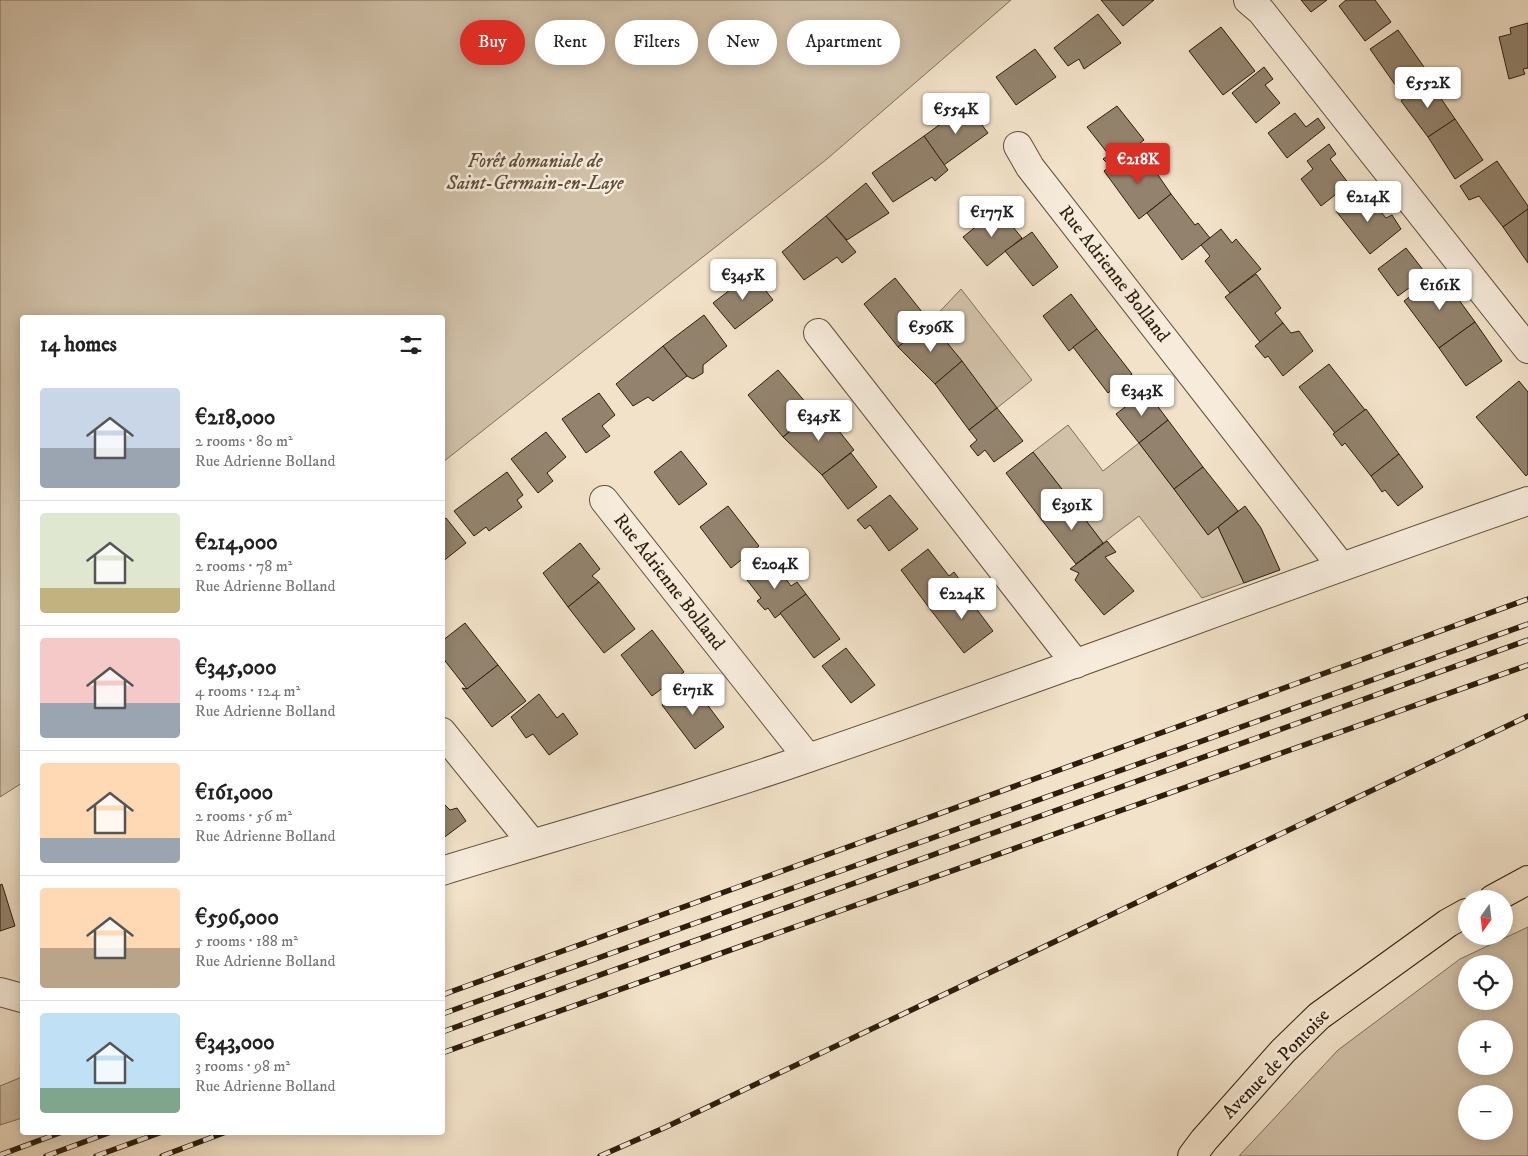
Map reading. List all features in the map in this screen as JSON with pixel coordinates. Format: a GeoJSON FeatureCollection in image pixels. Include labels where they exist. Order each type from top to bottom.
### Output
{"type":"FeatureCollection","features":[{"type":"Feature","properties":{"kind":"main road"},"geometry":{"type":"LineString","coordinates":[[1510,890],[1528,880]]}},
{"type":"Feature","properties":{"kind":"main road","name":"Avenue de Pontoise"},"geometry":{"type":"LineString","coordinates":[[1192,1156],[1283,1051],[1319,1016],[1458,917]]}},
{"type":"Feature","properties":{"kind":"street"},"geometry":{"type":"LineString","coordinates":[[1248,0],[1261,11],[1528,349]]}},
{"type":"Feature","properties":{"kind":"street","name":"Rue Adrienne Bolland"},"geometry":{"type":"LineString","coordinates":[[1018,146],[1030,167],[1341,566]]}},
{"type":"Feature","properties":{"kind":"street"},"geometry":{"type":"LineString","coordinates":[[818,333],[1076,664]]}},
{"type":"Feature","properties":{"kind":"street","name":"Rue Adrienne Bolland"},"geometry":{"type":"LineString","coordinates":[[604,500],[808,758]]}},
{"type":"Feature","properties":{"kind":"street"},"geometry":{"type":"LineString","coordinates":[[445,870],[808,758],[1076,664],[1341,566],[1528,501]]}},
{"type":"Feature","properties":{"kind":"street"},"geometry":{"type":"LineString","coordinates":[[445,736],[532,843]]}},
{"type":"Feature","properties":{"kind":"street"},"geometry":{"type":"LineString","coordinates":[[0,992],[20,997]]}},
{"type":"Feature","properties":{"kind":"green space","name":"Forêt domaniale de Saint-Germain-en-Laye"},"geometry":{"type":"Polygon","coordinates":[[[0,0],[1011,0],[827,159],[445,460],[445,315],[20,315],[20,784],[0,797],[0,0]]]}},
{"type":"Feature","properties":{"kind":"green space"},"geometry":{"type":"Polygon","coordinates":[[[961,289],[1032,380],[997,408],[930,322],[961,289]]]}},
{"type":"Feature","properties":{"kind":"green space"},"geometry":{"type":"Polygon","coordinates":[[[1068,425],[1103,471],[1139,443],[1208,534],[1218,527],[1244,583],[1202,598],[1139,516],[1103,543],[1033,452],[1068,425]]]}},
{"type":"Feature","properties":{"kind":"green space"},"geometry":{"type":"Polygon","coordinates":[[[1528,927],[1528,1156],[1239,1156],[1338,1050],[1458,960],[1458,1010],[1513,1010],[1513,955],[1468,955],[1490,945],[1513,945],[1513,934],[1528,927]]]}},
{"type":"Feature","properties":{"kind":"green space"},"geometry":{"type":"Polygon","coordinates":[[[20,1078],[20,1119],[0,1125],[0,1086],[20,1078]]]}},
{"type":"Feature","properties":{"kind":"building"},"geometry":{"type":"Polygon","coordinates":[[[1101,0],[1154,0],[1123,26],[1101,0]]]}},
{"type":"Feature","properties":{"kind":"building"},"geometry":{"type":"Polygon","coordinates":[[[1301,0],[1327,0],[1311,12],[1301,0]]]}},
{"type":"Feature","properties":{"kind":"building"},"geometry":{"type":"Polygon","coordinates":[[[1346,0],[1375,0],[1391,22],[1365,41],[1339,6],[1346,0]]]}},
{"type":"Feature","properties":{"kind":"building"},"geometry":{"type":"Polygon","coordinates":[[[1098,14],[1121,43],[1084,69],[1079,59],[1068,66],[1054,48],[1098,14]]]}},
{"type":"Feature","properties":{"kind":"building"},"geometry":{"type":"Polygon","coordinates":[[[1528,23],[1528,68],[1523,69],[1525,74],[1509,79],[1499,37],[1511,34],[1510,28],[1528,23]]]}},
{"type":"Feature","properties":{"kind":"building"},"geometry":{"type":"Polygon","coordinates":[[[1221,27],[1255,71],[1223,95],[1189,51],[1221,27]]]}},
{"type":"Feature","properties":{"kind":"building"},"geometry":{"type":"Polygon","coordinates":[[[1398,30],[1424,67],[1396,86],[1370,49],[1398,30]]]}},
{"type":"Feature","properties":{"kind":"building"},"geometry":{"type":"Polygon","coordinates":[[[1035,49],[1056,77],[1016,105],[996,77],[1035,49]]]}},
{"type":"Feature","properties":{"kind":"building"},"geometry":{"type":"Polygon","coordinates":[[[1264,67],[1273,79],[1265,85],[1280,103],[1256,123],[1232,93],[1264,67]]]}},
{"type":"Feature","properties":{"kind":"building"},"geometry":{"type":"Polygon","coordinates":[[[1429,81],[1455,119],[1428,137],[1401,101],[1429,81]]]}},
{"type":"Feature","properties":{"kind":"building"},"geometry":{"type":"Polygon","coordinates":[[[967,105],[988,133],[944,165],[924,136],[967,105]]]}},
{"type":"Feature","properties":{"kind":"building"},"geometry":{"type":"Polygon","coordinates":[[[1117,106],[1144,140],[1110,166],[1103,159],[1109,155],[1087,127],[1117,106]]]}},
{"type":"Feature","properties":{"kind":"building"},"geometry":{"type":"Polygon","coordinates":[[[1295,113],[1306,127],[1318,118],[1325,128],[1287,158],[1268,133],[1295,113]]]}},
{"type":"Feature","properties":{"kind":"building"},"geometry":{"type":"Polygon","coordinates":[[[1455,119],[1483,160],[1455,179],[1428,137],[1455,119]]]}},
{"type":"Feature","properties":{"kind":"building"},"geometry":{"type":"Polygon","coordinates":[[[924,136],[948,170],[935,181],[932,177],[893,202],[872,173],[924,136]]]}},
{"type":"Feature","properties":{"kind":"building"},"geometry":{"type":"Polygon","coordinates":[[[1329,144],[1336,154],[1330,159],[1349,184],[1321,206],[1301,179],[1313,169],[1307,161],[1329,144]]]}},
{"type":"Feature","properties":{"kind":"building"},"geometry":{"type":"Polygon","coordinates":[[[1126,154],[1136,167],[1147,159],[1171,194],[1139,219],[1104,171],[1126,154]]]}},
{"type":"Feature","properties":{"kind":"building"},"geometry":{"type":"Polygon","coordinates":[[[1497,161],[1528,206],[1528,209],[1503,227],[1479,196],[1469,200],[1460,186],[1497,161]]]}},
{"type":"Feature","properties":{"kind":"building"},"geometry":{"type":"Polygon","coordinates":[[[866,183],[889,213],[847,240],[826,216],[866,183]]]}},
{"type":"Feature","properties":{"kind":"building"},"geometry":{"type":"Polygon","coordinates":[[[1358,193],[1367,203],[1371,200],[1386,218],[1392,215],[1401,229],[1370,254],[1336,211],[1358,193]]]}},
{"type":"Feature","properties":{"kind":"building"},"geometry":{"type":"Polygon","coordinates":[[[1171,194],[1195,225],[1198,223],[1210,238],[1182,260],[1147,213],[1171,194]]]}},
{"type":"Feature","properties":{"kind":"building"},"geometry":{"type":"Polygon","coordinates":[[[998,209],[1022,238],[987,266],[963,237],[998,209]]]}},
{"type":"Feature","properties":{"kind":"building"},"geometry":{"type":"Polygon","coordinates":[[[1528,209],[1528,263],[1503,227],[1528,209]]]}},
{"type":"Feature","properties":{"kind":"building"},"geometry":{"type":"Polygon","coordinates":[[[826,216],[856,252],[842,263],[837,257],[804,280],[782,252],[826,216]]]}},
{"type":"Feature","properties":{"kind":"building"},"geometry":{"type":"Polygon","coordinates":[[[1221,229],[1232,243],[1236,239],[1261,269],[1230,293],[1205,261],[1210,256],[1201,245],[1221,229]]]}},
{"type":"Feature","properties":{"kind":"building"},"geometry":{"type":"Polygon","coordinates":[[[1032,232],[1058,267],[1033,286],[1005,251],[1032,232]]]}},
{"type":"Feature","properties":{"kind":"building"},"geometry":{"type":"Polygon","coordinates":[[[1406,248],[1427,275],[1398,296],[1378,269],[1406,248]]]}},
{"type":"Feature","properties":{"kind":"building"},"geometry":{"type":"Polygon","coordinates":[[[752,273],[773,300],[735,329],[713,303],[752,273]]]}},
{"type":"Feature","properties":{"kind":"building"},"geometry":{"type":"Polygon","coordinates":[[[1256,274],[1281,308],[1275,313],[1283,323],[1260,342],[1225,297],[1256,274]]]}},
{"type":"Feature","properties":{"kind":"building"},"geometry":{"type":"Polygon","coordinates":[[[1440,274],[1475,322],[1439,348],[1404,301],[1440,274]]]}},
{"type":"Feature","properties":{"kind":"building"},"geometry":{"type":"Polygon","coordinates":[[[895,278],[930,322],[898,347],[864,304],[895,278]]]}},
{"type":"Feature","properties":{"kind":"building"},"geometry":{"type":"Polygon","coordinates":[[[1071,294],[1097,329],[1069,351],[1043,316],[1071,294]]]}},
{"type":"Feature","properties":{"kind":"building"},"geometry":{"type":"Polygon","coordinates":[[[704,315],[727,346],[703,365],[703,373],[693,379],[687,376],[663,346],[704,315]]]}},
{"type":"Feature","properties":{"kind":"building"},"geometry":{"type":"Polygon","coordinates":[[[930,322],[962,361],[935,384],[898,347],[930,322]]]}},
{"type":"Feature","properties":{"kind":"building"},"geometry":{"type":"Polygon","coordinates":[[[1475,322],[1502,361],[1466,386],[1439,348],[1475,322]]]}},
{"type":"Feature","properties":{"kind":"building"},"geometry":{"type":"Polygon","coordinates":[[[1283,323],[1291,333],[1299,331],[1313,351],[1283,376],[1268,356],[1265,358],[1255,346],[1283,323]]]}},
{"type":"Feature","properties":{"kind":"building"},"geometry":{"type":"Polygon","coordinates":[[[1097,329],[1132,374],[1108,393],[1073,347],[1097,329]]]}},
{"type":"Feature","properties":{"kind":"building"},"geometry":{"type":"Polygon","coordinates":[[[663,346],[687,376],[653,401],[648,397],[633,406],[616,384],[663,346]]]}},
{"type":"Feature","properties":{"kind":"building"},"geometry":{"type":"Polygon","coordinates":[[[962,361],[997,408],[969,430],[935,384],[962,361]]]}},
{"type":"Feature","properties":{"kind":"building"},"geometry":{"type":"Polygon","coordinates":[[[1329,364],[1365,410],[1335,433],[1299,387],[1329,364]]]}},
{"type":"Feature","properties":{"kind":"building"},"geometry":{"type":"Polygon","coordinates":[[[778,370],[813,411],[783,437],[748,395],[778,370]]]}},
{"type":"Feature","properties":{"kind":"building"},"geometry":{"type":"Polygon","coordinates":[[[1519,381],[1528,392],[1528,474],[1526,476],[1476,417],[1519,381]]]}},
{"type":"Feature","properties":{"kind":"building"},"geometry":{"type":"Polygon","coordinates":[[[1146,391],[1168,420],[1139,443],[1116,414],[1146,391]]]}},
{"type":"Feature","properties":{"kind":"building"},"geometry":{"type":"Polygon","coordinates":[[[599,393],[615,415],[602,426],[610,436],[586,453],[562,419],[599,393]]]}},
{"type":"Feature","properties":{"kind":"building"},"geometry":{"type":"Polygon","coordinates":[[[820,407],[854,450],[822,475],[783,437],[820,407]]]}},
{"type":"Feature","properties":{"kind":"building"},"geometry":{"type":"Polygon","coordinates":[[[997,408],[1023,441],[994,462],[985,450],[978,456],[970,446],[977,440],[969,430],[997,408]]]}},
{"type":"Feature","properties":{"kind":"building"},"geometry":{"type":"Polygon","coordinates":[[[1366,409],[1399,454],[1371,476],[1345,443],[1342,446],[1333,434],[1366,409]]]}},
{"type":"Feature","properties":{"kind":"building"},"geometry":{"type":"Polygon","coordinates":[[[1168,420],[1203,467],[1174,489],[1139,443],[1168,420]]]}},
{"type":"Feature","properties":{"kind":"building"},"geometry":{"type":"Polygon","coordinates":[[[546,432],[566,457],[547,473],[553,481],[538,493],[511,459],[546,432]]]}},
{"type":"Feature","properties":{"kind":"building"},"geometry":{"type":"Polygon","coordinates":[[[681,451],[707,484],[679,505],[654,472],[681,451]]]}},
{"type":"Feature","properties":{"kind":"building"},"geometry":{"type":"Polygon","coordinates":[[[1033,452],[1069,498],[1041,519],[1006,473],[1033,452]]]}},
{"type":"Feature","properties":{"kind":"building"},"geometry":{"type":"Polygon","coordinates":[[[851,453],[877,487],[848,509],[822,475],[851,453]]]}},
{"type":"Feature","properties":{"kind":"building"},"geometry":{"type":"Polygon","coordinates":[[[1399,454],[1423,487],[1398,506],[1385,490],[1382,492],[1371,476],[1399,454]]]}},
{"type":"Feature","properties":{"kind":"building"},"geometry":{"type":"Polygon","coordinates":[[[1203,467],[1238,511],[1208,535],[1174,489],[1203,467]]]}},
{"type":"Feature","properties":{"kind":"building"},"geometry":{"type":"Polygon","coordinates":[[[507,472],[523,495],[517,500],[522,507],[489,531],[486,527],[474,536],[454,511],[507,472]]]}},
{"type":"Feature","properties":{"kind":"building"},"geometry":{"type":"Polygon","coordinates":[[[890,495],[918,529],[889,551],[870,525],[865,529],[857,520],[890,495]]]}},
{"type":"Feature","properties":{"kind":"building"},"geometry":{"type":"Polygon","coordinates":[[[1069,498],[1103,543],[1076,564],[1041,519],[1069,498]]]}},
{"type":"Feature","properties":{"kind":"building"},"geometry":{"type":"Polygon","coordinates":[[[728,506],[759,546],[731,568],[700,527],[728,506]]]}},
{"type":"Feature","properties":{"kind":"building"},"geometry":{"type":"Polygon","coordinates":[[[1245,506],[1261,528],[1280,570],[1244,583],[1218,527],[1245,506]]]}},
{"type":"Feature","properties":{"kind":"building"},"geometry":{"type":"Polygon","coordinates":[[[445,518],[466,543],[445,560],[445,518]]]}},
{"type":"Feature","properties":{"kind":"building"},"geometry":{"type":"Polygon","coordinates":[[[1107,541],[1116,552],[1105,557],[1134,591],[1104,615],[1075,580],[1079,573],[1070,569],[1107,541]]]}},
{"type":"Feature","properties":{"kind":"building"},"geometry":{"type":"Polygon","coordinates":[[[580,543],[600,569],[592,576],[599,582],[568,607],[543,573],[580,543]]]}},
{"type":"Feature","properties":{"kind":"building"},"geometry":{"type":"Polygon","coordinates":[[[928,549],[949,576],[954,572],[963,584],[930,609],[901,570],[928,549]]]}},
{"type":"Feature","properties":{"kind":"building"},"geometry":{"type":"Polygon","coordinates":[[[772,560],[791,586],[797,582],[806,594],[775,618],[768,608],[765,610],[757,601],[761,598],[747,580],[772,560]]]}},
{"type":"Feature","properties":{"kind":"building"},"geometry":{"type":"Polygon","coordinates":[[[599,582],[635,629],[604,653],[568,607],[599,582]]]}},
{"type":"Feature","properties":{"kind":"building"},"geometry":{"type":"Polygon","coordinates":[[[960,587],[993,631],[964,653],[930,609],[960,587]]]}},
{"type":"Feature","properties":{"kind":"building"},"geometry":{"type":"Polygon","coordinates":[[[806,594],[840,639],[814,658],[780,613],[806,594]]]}},
{"type":"Feature","properties":{"kind":"building"},"geometry":{"type":"Polygon","coordinates":[[[465,623],[498,665],[467,689],[445,661],[445,639],[465,623]]]}},
{"type":"Feature","properties":{"kind":"building"},"geometry":{"type":"Polygon","coordinates":[[[652,630],[684,672],[652,696],[621,655],[652,630]]]}},
{"type":"Feature","properties":{"kind":"building"},"geometry":{"type":"Polygon","coordinates":[[[846,648],[875,685],[851,703],[822,666],[846,648]]]}},
{"type":"Feature","properties":{"kind":"building"},"geometry":{"type":"Polygon","coordinates":[[[498,665],[526,701],[492,727],[462,688],[467,689],[498,665]]]}},
{"type":"Feature","properties":{"kind":"building"},"geometry":{"type":"Polygon","coordinates":[[[691,683],[724,727],[695,749],[662,705],[691,683]]]}},
{"type":"Feature","properties":{"kind":"building"},"geometry":{"type":"Polygon","coordinates":[[[539,694],[557,718],[563,713],[578,734],[549,755],[533,734],[526,738],[511,717],[539,694]]]}},
{"type":"Feature","properties":{"kind":"building"},"geometry":{"type":"Polygon","coordinates":[[[445,805],[450,810],[457,808],[466,821],[445,837],[445,805]]]}},
{"type":"Feature","properties":{"kind":"building"},"geometry":{"type":"Polygon","coordinates":[[[2,884],[15,926],[0,931],[0,885],[2,884]]]}},
{"type":"Feature","properties":{"kind":"railway"},"geometry":{"type":"LineString","coordinates":[[445,994],[1528,599]]}},
{"type":"Feature","properties":{"kind":"railway"},"geometry":{"type":"LineString","coordinates":[[445,1013],[1528,624]]}},
{"type":"Feature","properties":{"kind":"railway"},"geometry":{"type":"LineString","coordinates":[[445,1031],[1528,640]]}},
{"type":"Feature","properties":{"kind":"railway"},"geometry":{"type":"LineString","coordinates":[[445,1052],[1528,665]]}},
{"type":"Feature","properties":{"kind":"railway"},"geometry":{"type":"LineString","coordinates":[[600,1156],[666,1127],[1528,716]]}},
{"type":"Feature","properties":{"kind":"railway"},"geometry":{"type":"LineString","coordinates":[[0,1155],[54,1135]]}},
{"type":"Feature","properties":{"kind":"railway"},"geometry":{"type":"LineString","coordinates":[[46,1156],[103,1135]]}},
{"type":"Feature","properties":{"kind":"railway"},"geometry":{"type":"LineString","coordinates":[[96,1156],[154,1135]]}},
{"type":"Feature","properties":{"kind":"railway"},"geometry":{"type":"LineString","coordinates":[[162,1156],[218,1135]]}}]}
